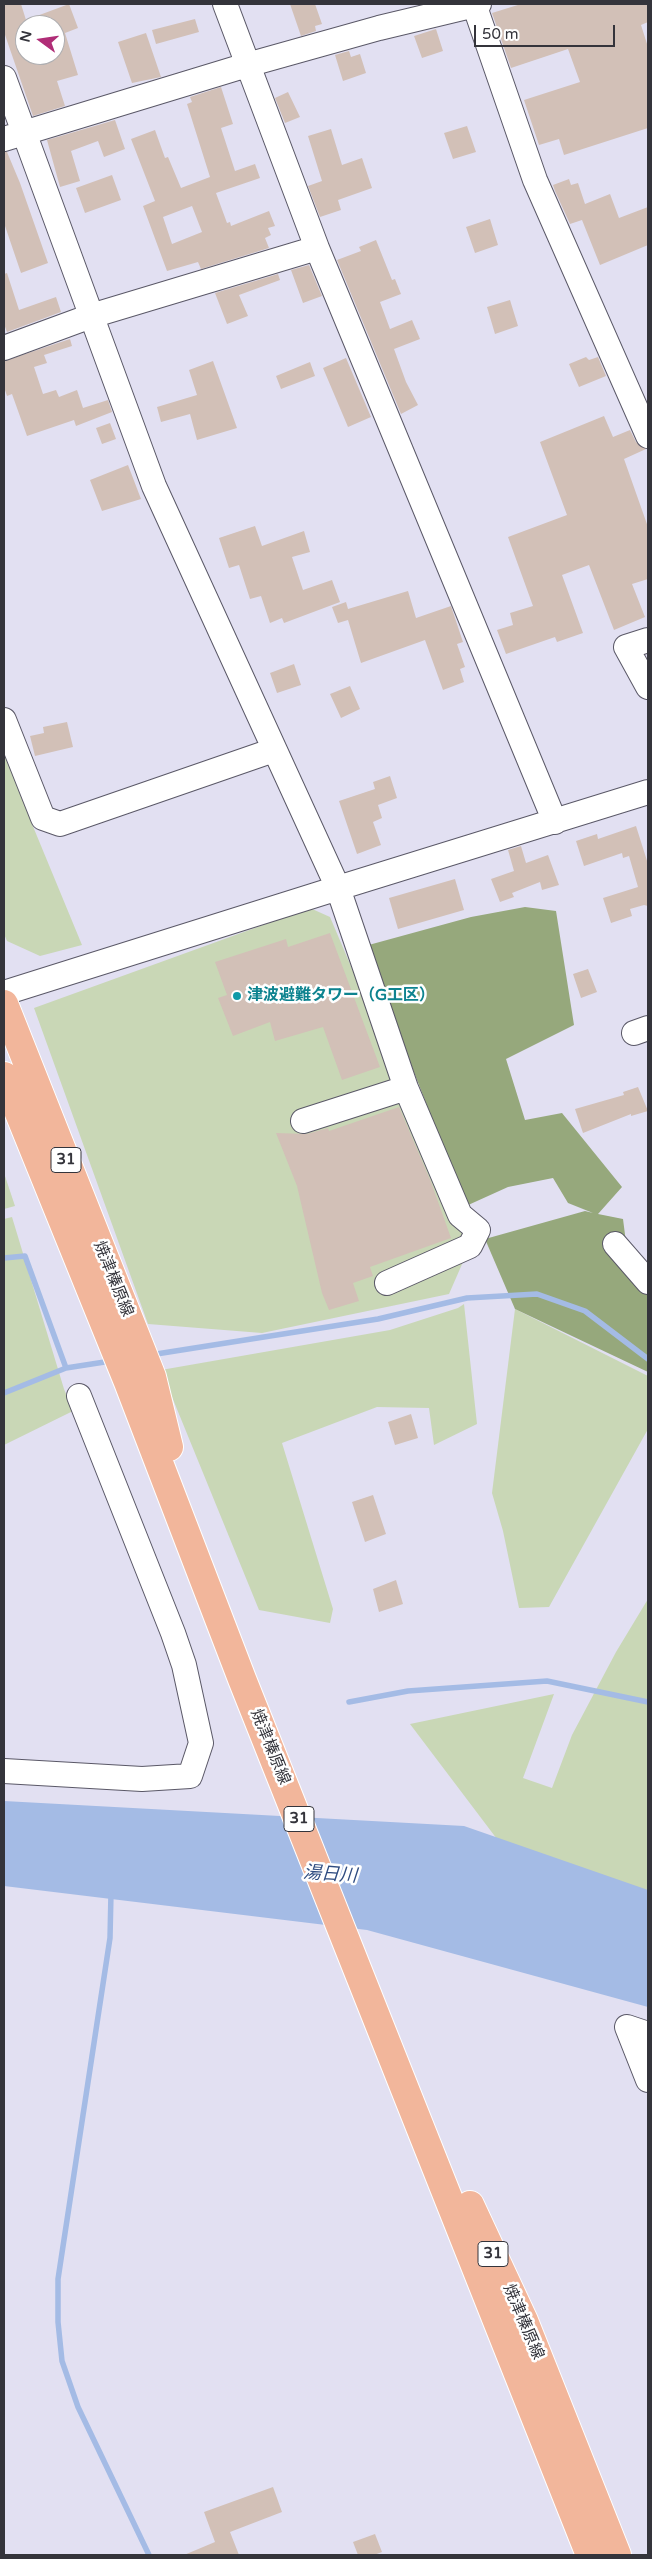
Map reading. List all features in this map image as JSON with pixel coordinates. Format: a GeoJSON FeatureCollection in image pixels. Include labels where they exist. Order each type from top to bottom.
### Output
{"type":"FeatureCollection","features":[{"type":"Feature","properties":{"kind":"main road","name":"焼津榛原線"},"geometry":{"type":"LineString","coordinates":[[4,1004],[116,1319],[140,1380],[199,1562],[242,1679],[355,1959],[590,2555]]}},
{"type":"Feature","properties":{"kind":"main road","name":"焼津榛原線"},"geometry":{"type":"LineString","coordinates":[[4,1076],[116,1319]]}},
{"type":"Feature","properties":{"kind":"main road","name":"焼津榛原線"},"geometry":{"type":"LineString","coordinates":[[355,1959],[524,2321],[617,2555]]}},
{"type":"Feature","properties":{"kind":"street"},"geometry":{"type":"LineString","coordinates":[[225,4],[317,248],[555,822]]}},
{"type":"Feature","properties":{"kind":"street"},"geometry":{"type":"LineString","coordinates":[[14,136],[247,65],[379,28],[476,4],[535,180],[648,436]]}},
{"type":"Feature","properties":{"kind":"street"},"geometry":{"type":"LineString","coordinates":[[4,78],[14,136],[91,316],[154,486],[338,888],[406,1088],[460,1215],[478,1230],[470,1246],[387,1283]]}},
{"type":"Feature","properties":{"kind":"street"},"geometry":{"type":"LineString","coordinates":[[4,348],[91,316],[317,248]]}},
{"type":"Feature","properties":{"kind":"street"},"geometry":{"type":"LineString","coordinates":[[648,640],[626,647],[648,687]]}},
{"type":"Feature","properties":{"kind":"street"},"geometry":{"type":"LineString","coordinates":[[4,720],[43,818],[60,824],[274,750]]}},
{"type":"Feature","properties":{"kind":"street"},"geometry":{"type":"LineString","coordinates":[[4,993],[648,792]]}},
{"type":"Feature","properties":{"kind":"street"},"geometry":{"type":"LineString","coordinates":[[303,1121],[406,1088]]}},
{"type":"Feature","properties":{"kind":"street"},"geometry":{"type":"LineString","coordinates":[[615,1244],[648,1282]]}},
{"type":"Feature","properties":{"kind":"street"},"geometry":{"type":"LineString","coordinates":[[4,1771],[142,1779],[190,1776],[202,1743],[184,1664],[79,1396]]}},
{"type":"Feature","properties":{"kind":"street"},"geometry":{"type":"LineString","coordinates":[[648,2034],[626,2028],[648,2080]]}},
{"type":"Feature","properties":{"kind":"green space"},"geometry":{"type":"Polygon","coordinates":[[[4,753],[82,945],[40,956],[7,941],[4,934],[4,753]]]}},
{"type":"Feature","properties":{"kind":"green space"},"geometry":{"type":"Polygon","coordinates":[[[525,907],[556,911],[574,1025],[506,1059],[525,1120],[562,1113],[622,1187],[598,1214],[623,1219],[628,1258],[648,1287],[648,1372],[515,1309],[485,1239],[585,1211],[593,1213],[568,1203],[553,1178],[508,1187],[466,1206],[365,946],[471,917],[525,907]]]}},
{"type":"Feature","properties":{"kind":"green space"},"geometry":{"type":"Polygon","coordinates":[[[310,908],[330,917],[470,1246],[449,1294],[262,1333],[148,1324],[34,1008],[310,908]]]}},
{"type":"Feature","properties":{"kind":"green space"},"geometry":{"type":"Polygon","coordinates":[[[4,1173],[15,1206],[4,1209],[4,1173]]]}},
{"type":"Feature","properties":{"kind":"green space"},"geometry":{"type":"Polygon","coordinates":[[[12,1217],[64,1389],[73,1411],[4,1445],[4,1219],[12,1217]]]}},
{"type":"Feature","properties":{"kind":"green space"},"geometry":{"type":"Polygon","coordinates":[[[464,1304],[477,1424],[434,1445],[429,1408],[377,1407],[282,1443],[333,1609],[330,1623],[259,1610],[161,1370],[390,1330],[458,1308],[464,1304]]]}},
{"type":"Feature","properties":{"kind":"green space"},"geometry":{"type":"Polygon","coordinates":[[[515,1309],[648,1376],[648,1429],[549,1607],[519,1608],[503,1531],[492,1493],[515,1309]]]}},
{"type":"Feature","properties":{"kind":"green space"},"geometry":{"type":"Polygon","coordinates":[[[648,1599],[648,1896],[503,1847],[410,1724],[554,1694],[523,1778],[552,1788],[572,1735],[616,1652],[648,1599]]]}},
{"type":"Feature","properties":{"kind":"water","name":"湯日川"},"geometry":{"type":"Polygon","coordinates":[[[4,1801],[464,1826],[648,1890],[648,2007],[367,1930],[4,1886],[4,1801]]]}},
{"type":"Feature","properties":{"kind":"building"},"geometry":{"type":"Polygon","coordinates":[[[4,4],[21,4],[24,15],[15,15],[15,64],[4,32],[4,4]]]}},
{"type":"Feature","properties":{"kind":"building"},"geometry":{"type":"Polygon","coordinates":[[[69,4],[78,28],[65,33],[65,15],[39,15],[69,4]]]}},
{"type":"Feature","properties":{"kind":"building"},"geometry":{"type":"Polygon","coordinates":[[[290,4],[315,4],[322,24],[315,26],[316,31],[301,36],[290,4]]]}},
{"type":"Feature","properties":{"kind":"building"},"geometry":{"type":"Polygon","coordinates":[[[521,4],[648,4],[648,22],[641,25],[648,47],[648,128],[564,155],[559,139],[539,145],[524,100],[580,82],[568,49],[511,68],[492,13],[521,4]]]}},
{"type":"Feature","properties":{"kind":"building"},"geometry":{"type":"Polygon","coordinates":[[[195,19],[199,32],[156,44],[152,30],[195,19]]]}},
{"type":"Feature","properties":{"kind":"building"},"geometry":{"type":"Polygon","coordinates":[[[436,29],[443,51],[422,58],[414,36],[436,29]]]}},
{"type":"Feature","properties":{"kind":"building"},"geometry":{"type":"Polygon","coordinates":[[[65,33],[78,75],[57,81],[65,106],[33,116],[15,65],[65,65],[65,33]]]}},
{"type":"Feature","properties":{"kind":"building"},"geometry":{"type":"Polygon","coordinates":[[[146,33],[161,77],[132,83],[118,42],[146,33]]]}},
{"type":"Feature","properties":{"kind":"building"},"geometry":{"type":"Polygon","coordinates":[[[349,51],[351,57],[360,54],[366,73],[343,81],[335,55],[349,51]]]}},
{"type":"Feature","properties":{"kind":"building"},"geometry":{"type":"Polygon","coordinates":[[[221,87],[233,124],[221,128],[235,171],[255,164],[260,178],[216,193],[227,223],[230,222],[231,226],[269,211],[275,226],[268,228],[271,235],[265,238],[269,248],[201,269],[198,262],[167,271],[143,206],[155,201],[131,139],[155,130],[165,158],[168,157],[181,188],[210,177],[187,104],[192,102],[190,97],[221,87]],[[192,206],[163,217],[172,244],[202,232],[192,206]]]}},
{"type":"Feature","properties":{"kind":"building"},"geometry":{"type":"Polygon","coordinates":[[[288,92],[300,117],[285,123],[275,98],[288,92]]]}},
{"type":"Feature","properties":{"kind":"building"},"geometry":{"type":"Polygon","coordinates":[[[115,120],[125,149],[104,157],[98,141],[71,151],[80,181],[60,187],[47,140],[115,120]]]}},
{"type":"Feature","properties":{"kind":"building"},"geometry":{"type":"Polygon","coordinates":[[[467,126],[476,152],[453,159],[444,133],[467,126]]]}},
{"type":"Feature","properties":{"kind":"building"},"geometry":{"type":"Polygon","coordinates":[[[331,129],[342,165],[362,158],[372,188],[338,200],[341,210],[320,217],[308,186],[322,181],[308,136],[331,129]]]}},
{"type":"Feature","properties":{"kind":"building"},"geometry":{"type":"Polygon","coordinates":[[[4,152],[7,152],[20,183],[48,263],[21,273],[4,223],[4,152]]]}},
{"type":"Feature","properties":{"kind":"building"},"geometry":{"type":"Polygon","coordinates":[[[112,175],[121,200],[85,213],[76,188],[112,175]]]}},
{"type":"Feature","properties":{"kind":"building"},"geometry":{"type":"Polygon","coordinates":[[[569,179],[571,185],[578,183],[585,204],[610,194],[619,218],[648,207],[648,245],[600,265],[582,220],[570,224],[555,191],[553,185],[569,179]]]}},
{"type":"Feature","properties":{"kind":"building"},"geometry":{"type":"Polygon","coordinates":[[[490,219],[498,245],[475,253],[466,227],[490,219]]]}},
{"type":"Feature","properties":{"kind":"building"},"geometry":{"type":"Polygon","coordinates":[[[376,240],[392,280],[395,279],[401,294],[380,302],[390,329],[412,320],[420,339],[394,349],[406,382],[418,405],[401,414],[337,260],[361,251],[359,247],[376,240]]]}},
{"type":"Feature","properties":{"kind":"building"},"geometry":{"type":"Polygon","coordinates":[[[309,265],[322,296],[303,303],[291,270],[309,265]]]}},
{"type":"Feature","properties":{"kind":"building"},"geometry":{"type":"Polygon","coordinates":[[[7,273],[19,310],[56,297],[61,312],[7,332],[4,324],[4,274],[7,273]]]}},
{"type":"Feature","properties":{"kind":"building"},"geometry":{"type":"Polygon","coordinates":[[[278,274],[280,280],[239,295],[248,316],[227,324],[215,293],[278,274]]]}},
{"type":"Feature","properties":{"kind":"building"},"geometry":{"type":"Polygon","coordinates":[[[510,300],[518,326],[495,334],[487,307],[510,300]]]}},
{"type":"Feature","properties":{"kind":"building"},"geometry":{"type":"Polygon","coordinates":[[[70,339],[72,346],[44,355],[47,363],[34,367],[43,394],[56,390],[59,397],[77,390],[83,408],[108,400],[112,412],[76,426],[74,420],[27,436],[12,394],[7,396],[4,387],[4,361],[70,339]]]}},
{"type":"Feature","properties":{"kind":"building"},"geometry":{"type":"Polygon","coordinates":[[[586,357],[589,360],[598,357],[606,376],[579,387],[569,364],[586,357]]]}},
{"type":"Feature","properties":{"kind":"building"},"geometry":{"type":"Polygon","coordinates":[[[346,358],[371,417],[348,427],[323,368],[346,358]]]}},
{"type":"Feature","properties":{"kind":"building"},"geometry":{"type":"Polygon","coordinates":[[[213,361],[237,428],[197,440],[190,414],[161,422],[157,407],[197,395],[189,370],[213,361]]]}},
{"type":"Feature","properties":{"kind":"building"},"geometry":{"type":"Polygon","coordinates":[[[310,362],[315,376],[281,389],[276,376],[310,362]]]}},
{"type":"Feature","properties":{"kind":"building"},"geometry":{"type":"Polygon","coordinates":[[[604,416],[613,437],[630,430],[636,442],[646,449],[624,459],[648,527],[648,579],[632,584],[645,617],[614,630],[589,565],[562,575],[583,633],[557,642],[555,637],[506,654],[497,630],[513,625],[510,613],[533,606],[508,537],[567,515],[540,442],[604,416]]]}},
{"type":"Feature","properties":{"kind":"building"},"geometry":{"type":"Polygon","coordinates":[[[110,423],[116,439],[102,444],[96,428],[110,423]]]}},
{"type":"Feature","properties":{"kind":"building"},"geometry":{"type":"Polygon","coordinates":[[[128,465],[141,499],[102,511],[90,480],[128,465]]]}},
{"type":"Feature","properties":{"kind":"building"},"geometry":{"type":"Polygon","coordinates":[[[255,526],[262,546],[304,531],[310,552],[292,557],[303,590],[332,580],[340,602],[284,623],[282,618],[270,623],[261,596],[250,599],[239,565],[229,568],[219,538],[255,526]]]}},
{"type":"Feature","properties":{"kind":"building"},"geometry":{"type":"Polygon","coordinates":[[[408,591],[416,618],[451,606],[463,642],[457,644],[465,667],[460,669],[464,682],[443,690],[425,640],[361,663],[348,620],[338,623],[332,607],[346,602],[348,609],[408,591]]]}},
{"type":"Feature","properties":{"kind":"building"},"geometry":{"type":"Polygon","coordinates":[[[294,664],[301,685],[277,693],[270,673],[294,664]]]}},
{"type":"Feature","properties":{"kind":"building"},"geometry":{"type":"Polygon","coordinates":[[[350,686],[360,709],[341,718],[330,694],[350,686]]]}},
{"type":"Feature","properties":{"kind":"building"},"geometry":{"type":"Polygon","coordinates":[[[67,722],[73,747],[35,756],[30,736],[44,733],[43,727],[67,722]]]}},
{"type":"Feature","properties":{"kind":"building"},"geometry":{"type":"Polygon","coordinates":[[[390,776],[397,798],[378,805],[382,818],[373,822],[381,845],[357,854],[339,801],[375,789],[373,782],[390,776]]]}},
{"type":"Feature","properties":{"kind":"building"},"geometry":{"type":"Polygon","coordinates":[[[636,826],[648,864],[648,906],[644,905],[630,909],[632,916],[611,923],[603,898],[638,887],[629,856],[623,858],[622,853],[584,866],[576,841],[597,834],[598,839],[636,826]]]}},
{"type":"Feature","properties":{"kind":"building"},"geometry":{"type":"Polygon","coordinates":[[[521,846],[526,863],[548,855],[559,885],[542,890],[540,882],[512,893],[514,897],[500,902],[491,879],[514,871],[508,850],[521,846]]]}},
{"type":"Feature","properties":{"kind":"building"},"geometry":{"type":"Polygon","coordinates":[[[455,879],[464,910],[398,929],[389,898],[455,879]]]}},
{"type":"Feature","properties":{"kind":"building"},"geometry":{"type":"Polygon","coordinates":[[[330,933],[380,1067],[342,1080],[323,1027],[275,1041],[270,1022],[233,1036],[218,998],[227,995],[215,962],[286,939],[288,947],[330,933]]]}},
{"type":"Feature","properties":{"kind":"building"},"geometry":{"type":"Polygon","coordinates":[[[588,969],[597,992],[581,998],[573,974],[588,969]]]}},
{"type":"Feature","properties":{"kind":"building"},"geometry":{"type":"Polygon","coordinates":[[[638,1087],[648,1111],[631,1116],[631,1114],[583,1133],[575,1109],[624,1095],[623,1092],[638,1087]]]}},
{"type":"Feature","properties":{"kind":"building"},"geometry":{"type":"Polygon","coordinates":[[[399,1107],[431,1182],[451,1238],[370,1267],[373,1276],[353,1283],[359,1301],[329,1310],[322,1293],[297,1186],[276,1133],[307,1134],[328,1128],[329,1131],[399,1107]]]}},
{"type":"Feature","properties":{"kind":"building"},"geometry":{"type":"Polygon","coordinates":[[[411,1414],[418,1438],[395,1445],[388,1422],[411,1414]]]}},
{"type":"Feature","properties":{"kind":"building"},"geometry":{"type":"Polygon","coordinates":[[[373,1495],[386,1534],[365,1542],[352,1502],[373,1495]]]}},
{"type":"Feature","properties":{"kind":"building"},"geometry":{"type":"Polygon","coordinates":[[[396,1580],[403,1604],[379,1612],[373,1589],[396,1580]]]}},
{"type":"Feature","properties":{"kind":"building"},"geometry":{"type":"Polygon","coordinates":[[[273,2487],[282,2512],[230,2532],[239,2555],[184,2555],[215,2542],[204,2512],[273,2487]]]}},
{"type":"Feature","properties":{"kind":"building"},"geometry":{"type":"Polygon","coordinates":[[[375,2534],[382,2552],[374,2555],[358,2555],[353,2542],[375,2534]]]}},
{"type":"Feature","properties":{"kind":"waterway"},"geometry":{"type":"LineString","coordinates":[[4,1258],[25,1256],[66,1368]]}},
{"type":"Feature","properties":{"kind":"waterway"},"geometry":{"type":"LineString","coordinates":[[150,1355],[378,1319],[467,1298],[537,1294],[585,1311],[648,1359]]}},
{"type":"Feature","properties":{"kind":"waterway"},"geometry":{"type":"LineString","coordinates":[[4,1393],[66,1368],[111,1361]]}},
{"type":"Feature","properties":{"kind":"waterway"},"geometry":{"type":"LineString","coordinates":[[349,1702],[408,1691],[547,1681],[648,1702]]}},
{"type":"Feature","properties":{"kind":"waterway"},"geometry":{"type":"LineString","coordinates":[[111,1893],[110,1938],[58,2279],[58,2322],[62,2361],[78,2407],[149,2555]]}},
{"type":"Feature","properties":{"kind":"place","name":"津波避難タワー（G工区）"},"geometry":{"type":"Point","coordinates":[237,996]}}]}
